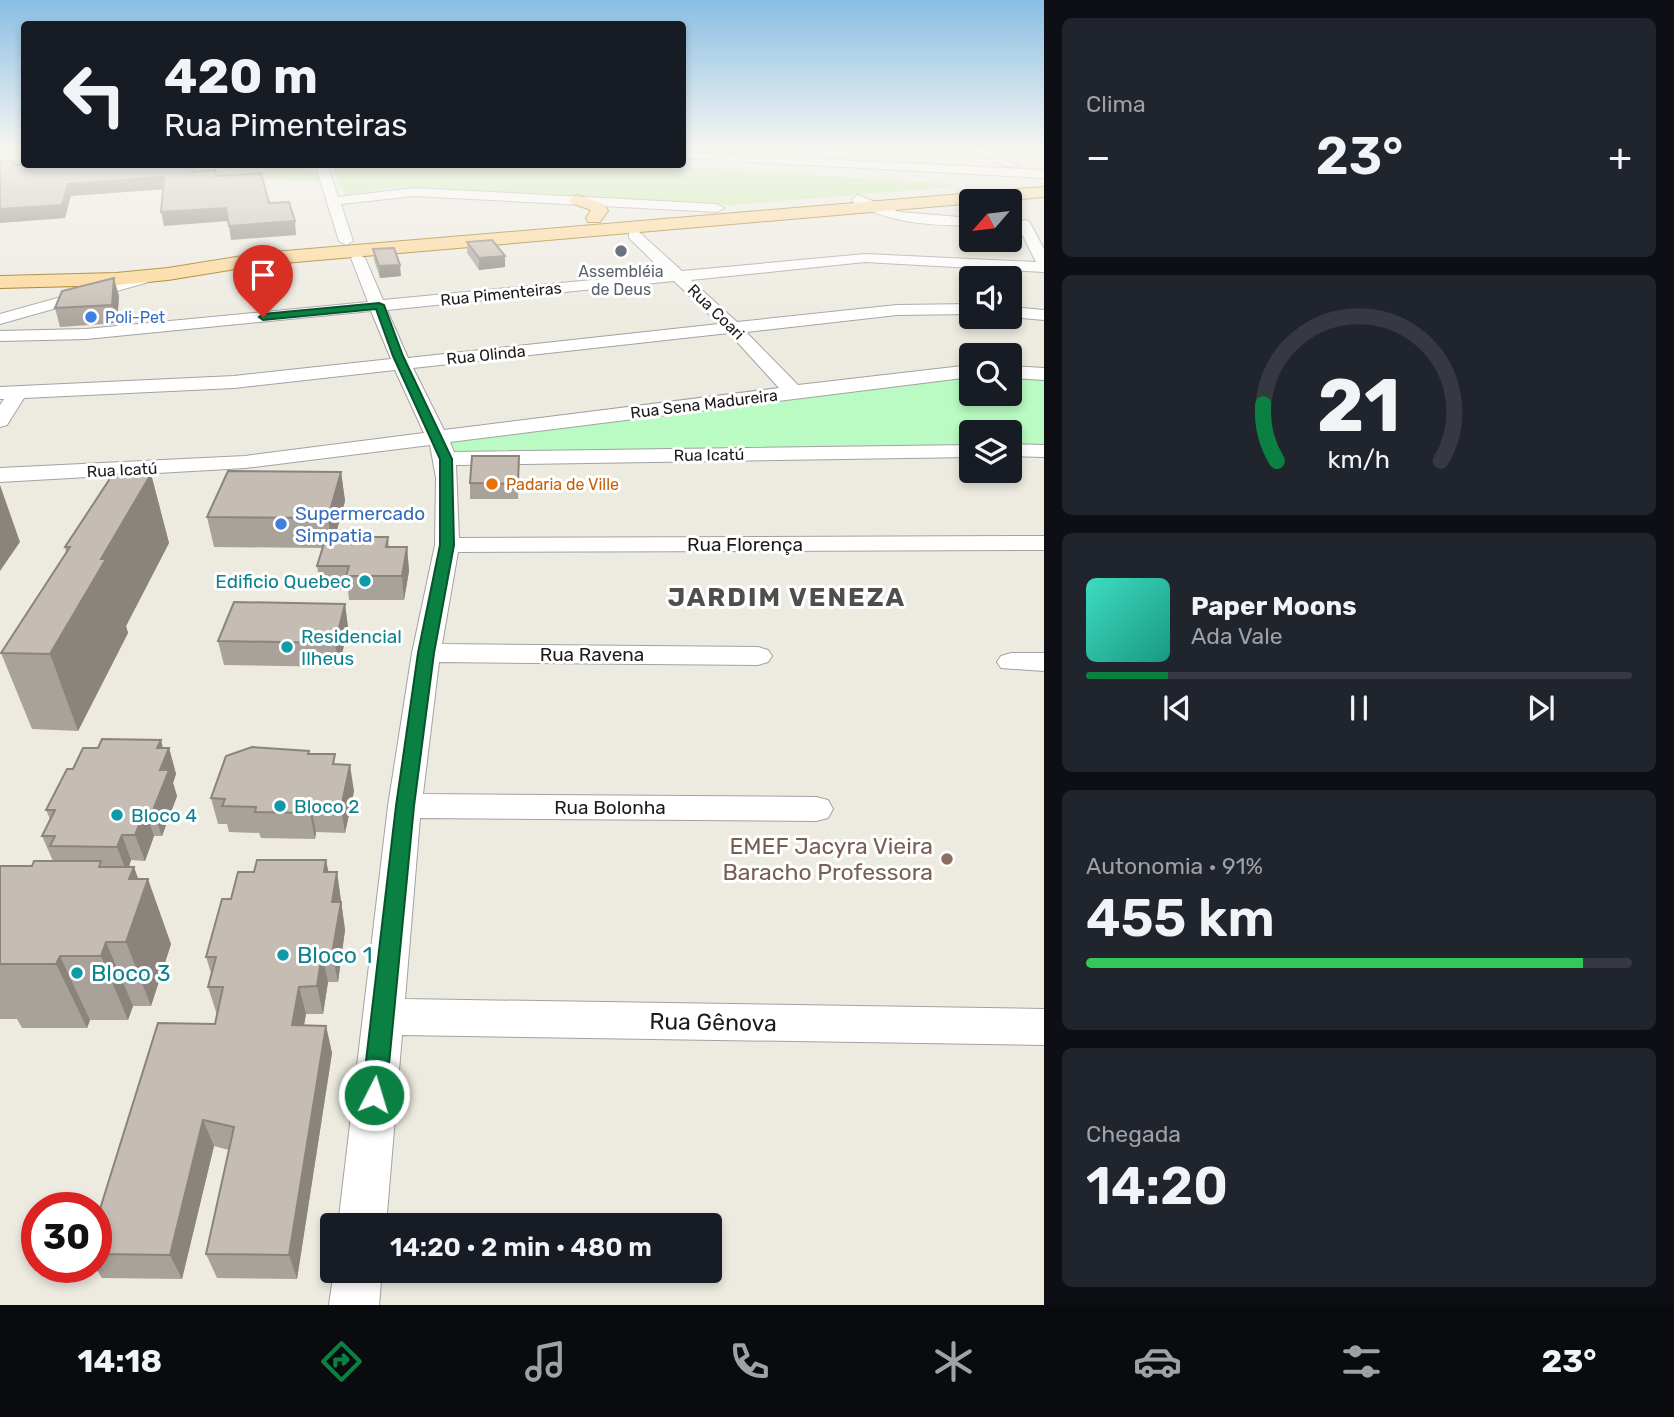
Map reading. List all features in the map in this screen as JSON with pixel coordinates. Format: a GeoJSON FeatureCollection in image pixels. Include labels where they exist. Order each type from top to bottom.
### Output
{"type":"FeatureCollection","features":[{"type":"Feature","properties":{"kind":"main road"},"geometry":{"type":"LineString","coordinates":[[594,218],[600,211],[598,208]]}},
{"type":"Feature","properties":{"kind":"main road"},"geometry":{"type":"LineString","coordinates":[[0,282],[345,241],[722,208]]}},
{"type":"Feature","properties":{"kind":"main road"},"geometry":{"type":"LineString","coordinates":[[186,261],[834,208]]}},
{"type":"Feature","properties":{"kind":"main road"},"geometry":{"type":"LineString","coordinates":[[163,274],[274,258],[836,208]]}},
{"type":"Feature","properties":{"kind":"main road"},"geometry":{"type":"LineString","coordinates":[[0,267],[86,273],[163,274],[634,235],[846,208]]}},
{"type":"Feature","properties":{"kind":"main road"},"geometry":{"type":"LineString","coordinates":[[74,300],[83,290],[86,273]]}},
{"type":"Feature","properties":{"kind":"street"},"geometry":{"type":"LineString","coordinates":[[335,208],[345,241]]}},
{"type":"Feature","properties":{"kind":"street"},"geometry":{"type":"LineString","coordinates":[[877,208],[909,219],[959,221]]}},
{"type":"Feature","properties":{"kind":"street"},"geometry":{"type":"LineString","coordinates":[[1022,224],[1044,226]]}},
{"type":"Feature","properties":{"kind":"street"},"geometry":{"type":"LineString","coordinates":[[1022,232],[1044,265]]}},
{"type":"Feature","properties":{"kind":"street","name":"Rua Coari"},"geometry":{"type":"LineString","coordinates":[[634,235],[733,328],[795,393]]}},
{"type":"Feature","properties":{"kind":"street","name":"Rua Pimenteiras"},"geometry":{"type":"LineString","coordinates":[[0,336],[86,334],[888,257],[1044,265]]}},
{"type":"Feature","properties":{"kind":"street"},"geometry":{"type":"LineString","coordinates":[[358,258],[441,448],[447,545],[426,653],[405,806],[363,1213]]}},
{"type":"Feature","properties":{"kind":"street"},"geometry":{"type":"LineString","coordinates":[[0,319],[163,274]]}},
{"type":"Feature","properties":{"kind":"street","name":"Rua Olinda"},"geometry":{"type":"LineString","coordinates":[[9,393],[234,382],[923,308],[959,309]]}},
{"type":"Feature","properties":{"kind":"street"},"geometry":{"type":"LineString","coordinates":[[1022,313],[1044,315]]}},
{"type":"Feature","properties":{"kind":"street","name":"Rua Sena Madureira"},"geometry":{"type":"LineString","coordinates":[[441,448],[490,431],[959,372]]}},
{"type":"Feature","properties":{"kind":"street"},"geometry":{"type":"LineString","coordinates":[[1022,373],[1044,374]]}},
{"type":"Feature","properties":{"kind":"street"},"geometry":{"type":"LineString","coordinates":[[0,421],[9,393]]}},
{"type":"Feature","properties":{"kind":"street"},"geometry":{"type":"LineString","coordinates":[[490,431],[499,458]]}},
{"type":"Feature","properties":{"kind":"street","name":"Rua Icatú"},"geometry":{"type":"LineString","coordinates":[[0,475],[245,463],[441,448],[499,458],[959,451]]}},
{"type":"Feature","properties":{"kind":"street"},"geometry":{"type":"LineString","coordinates":[[1022,450],[1044,451]]}},
{"type":"Feature","properties":{"kind":"street","name":"Rua Florença"},"geometry":{"type":"LineString","coordinates":[[447,545],[1044,543]]}},
{"type":"Feature","properties":{"kind":"street","name":"Rua Ravena"},"geometry":{"type":"LineString","coordinates":[[426,653],[758,656]]}},
{"type":"Feature","properties":{"kind":"street"},"geometry":{"type":"LineString","coordinates":[[1011,662],[1044,662]]}},
{"type":"Feature","properties":{"kind":"street","name":"Rua Bolonha"},"geometry":{"type":"LineString","coordinates":[[405,806],[816,808]]}},
{"type":"Feature","properties":{"kind":"street","name":"Rua Gênova"},"geometry":{"type":"LineString","coordinates":[[382,1017],[1044,1027]]}},
{"type":"Feature","properties":{"kind":"street"},"geometry":{"type":"LineString","coordinates":[[355,1305],[357,1283]]}},
{"type":"Feature","properties":{"kind":"green space"},"geometry":{"type":"Polygon","coordinates":[[[959,375],[959,406],[1022,406],[1022,375],[1044,377],[1044,446],[1022,445],[1022,420],[959,420],[959,446],[454,451],[447,439],[959,375]]]}},
{"type":"Feature","properties":{"kind":"building"},"geometry":{"type":"Polygon","coordinates":[[[161,208],[291,208],[295,221],[229,226],[226,208],[161,212],[161,208]]]}},
{"type":"Feature","properties":{"kind":"building"},"geometry":{"type":"Polygon","coordinates":[[[492,240],[505,256],[479,258],[467,242],[492,240]]]}},
{"type":"Feature","properties":{"kind":"building"},"geometry":{"type":"Polygon","coordinates":[[[394,248],[400,265],[379,266],[373,249],[394,248]]]}},
{"type":"Feature","properties":{"kind":"building"},"geometry":{"type":"Polygon","coordinates":[[[114,278],[112,305],[55,308],[62,291],[114,278]]]}},
{"type":"Feature","properties":{"kind":"building"},"geometry":{"type":"Polygon","coordinates":[[[472,456],[519,456],[518,484],[470,483],[472,456]]]}},
{"type":"Feature","properties":{"kind":"building"},"geometry":{"type":"Polygon","coordinates":[[[228,471],[341,472],[328,518],[207,517],[228,471]]]}},
{"type":"Feature","properties":{"kind":"building"},"geometry":{"type":"Polygon","coordinates":[[[113,474],[151,474],[101,559],[106,559],[50,654],[1,653],[70,547],[65,547],[113,474]]]}},
{"type":"Feature","properties":{"kind":"building"},"geometry":{"type":"Polygon","coordinates":[[[326,537],[388,537],[386,547],[407,547],[402,576],[346,576],[349,566],[317,566],[326,537]]]}},
{"type":"Feature","properties":{"kind":"building"},"geometry":{"type":"Polygon","coordinates":[[[234,602],[345,604],[335,643],[218,641],[234,602]]]}},
{"type":"Feature","properties":{"kind":"building"},"geometry":{"type":"Polygon","coordinates":[[[102,739],[161,740],[157,748],[169,748],[160,770],[169,770],[153,810],[145,810],[135,835],[122,835],[117,847],[50,846],[55,836],[42,836],[55,810],[46,810],[67,769],[73,769],[83,748],[98,748],[102,739]]]}},
{"type":"Feature","properties":{"kind":"building"},"geometry":{"type":"Polygon","coordinates":[[[252,747],[309,751],[308,754],[335,754],[333,764],[350,765],[341,808],[311,807],[310,813],[255,812],[256,807],[222,806],[225,799],[211,798],[226,756],[252,747]]]}},
{"type":"Feature","properties":{"kind":"building"},"geometry":{"type":"Polygon","coordinates":[[[257,860],[326,860],[324,872],[337,872],[332,902],[341,902],[332,954],[322,954],[317,986],[299,987],[292,1025],[326,1026],[289,1255],[206,1254],[234,1127],[203,1120],[170,1255],[112,1254],[112,1192],[105,1192],[158,1023],[215,1024],[223,987],[208,987],[216,957],[206,957],[222,899],[231,899],[238,872],[254,872],[257,860]]]}},
{"type":"Feature","properties":{"kind":"building"},"geometry":{"type":"Polygon","coordinates":[[[34,861],[101,861],[99,867],[134,867],[129,879],[148,879],[126,942],[106,942],[101,956],[60,956],[56,964],[0,964],[0,866],[32,866],[34,861]]]}},
{"type":"Feature","properties":{"kind":"place","name":"Assembléia de Deus"},"geometry":{"type":"Point","coordinates":[621,251]}},
{"type":"Feature","properties":{"kind":"place","name":"Poli-Pet"},"geometry":{"type":"Point","coordinates":[91,317]}},
{"type":"Feature","properties":{"kind":"place","name":"Padaria de Ville"},"geometry":{"type":"Point","coordinates":[492,484]}},
{"type":"Feature","properties":{"kind":"place","name":"Supermercado Simpatia"},"geometry":{"type":"Point","coordinates":[281,524]}},
{"type":"Feature","properties":{"kind":"place","name":"Edificio Quebec"},"geometry":{"type":"Point","coordinates":[365,581]}},
{"type":"Feature","properties":{"kind":"place","name":"Residencial Ilheus"},"geometry":{"type":"Point","coordinates":[287,647]}},
{"type":"Feature","properties":{"kind":"place","name":"Bloco 2"},"geometry":{"type":"Point","coordinates":[280,806]}},
{"type":"Feature","properties":{"kind":"place","name":"Bloco 4"},"geometry":{"type":"Point","coordinates":[117,815]}},
{"type":"Feature","properties":{"kind":"place","name":"EMEF Jacyra Vieira Baracho Professora"},"geometry":{"type":"Point","coordinates":[947,859]}},
{"type":"Feature","properties":{"kind":"place","name":"Bloco 1"},"geometry":{"type":"Point","coordinates":[283,955]}},
{"type":"Feature","properties":{"kind":"place","name":"Bloco 3"},"geometry":{"type":"Point","coordinates":[77,973]}},
{"type":"Feature","properties":{"kind":"district","name":"JARDIM VENEZA"},"geometry":{"type":"Point","coordinates":[787,597]}},
{"type":"Feature","properties":{"kind":"route"},"geometry":{"type":"LineString","coordinates":[[263,317],[379,305],[398,356],[446,459],[447,545],[426,653],[405,806],[374,1095]]}}]}
